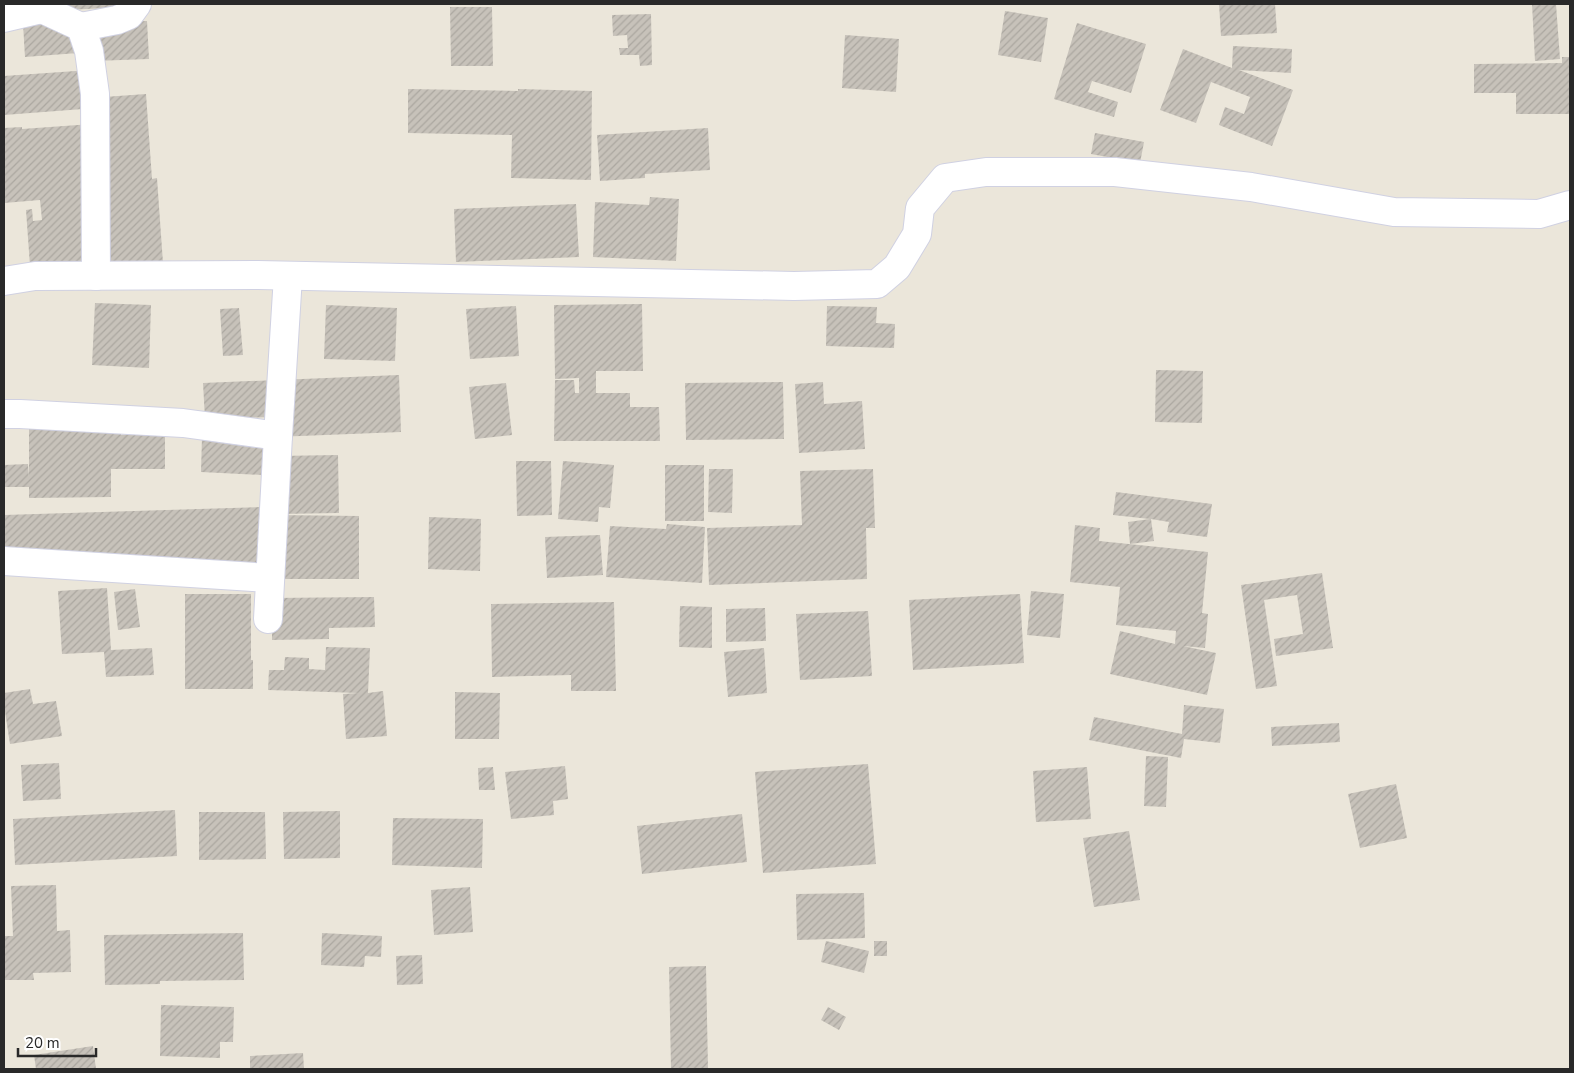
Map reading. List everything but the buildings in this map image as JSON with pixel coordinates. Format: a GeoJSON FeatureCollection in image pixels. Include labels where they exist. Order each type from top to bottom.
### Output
{"type":"FeatureCollection","features":[{"type":"Feature","properties":{"kind":"street"},"geometry":{"type":"LineString","coordinates":[[4,18],[41,6],[81,26],[116,20],[129,15],[137,4]]}},
{"type":"Feature","properties":{"kind":"street"},"geometry":{"type":"LineString","coordinates":[[81,26],[89,51],[95,94],[96,276]]}},
{"type":"Feature","properties":{"kind":"street"},"geometry":{"type":"LineString","coordinates":[[4,281],[35,276],[288,276],[784,286],[877,284],[897,267],[917,234],[920,208],[945,178],[986,172],[1116,172],[1251,187],[1394,212],[1539,214],[1570,205]]}},
{"type":"Feature","properties":{"kind":"street"},"geometry":{"type":"LineString","coordinates":[[268,619],[288,276]]}},
{"type":"Feature","properties":{"kind":"street"},"geometry":{"type":"LineString","coordinates":[[4,414],[183,423],[278,436]]}},
{"type":"Feature","properties":{"kind":"street"},"geometry":{"type":"LineString","coordinates":[[4,561],[270,578]]}}]}
